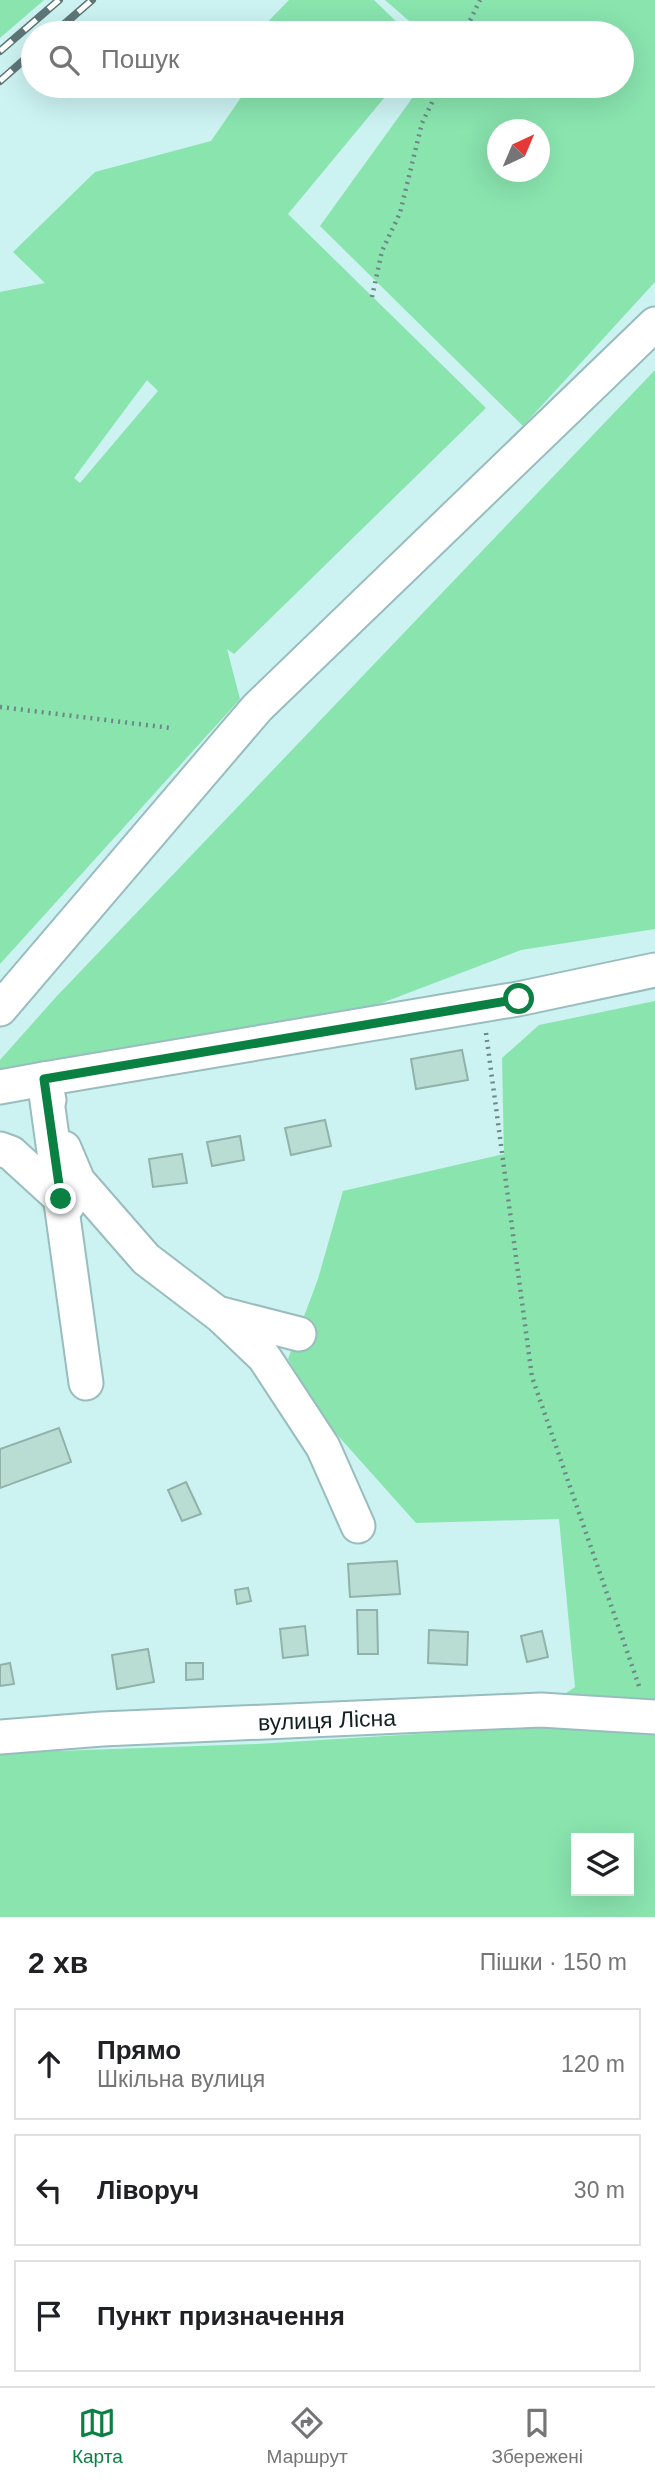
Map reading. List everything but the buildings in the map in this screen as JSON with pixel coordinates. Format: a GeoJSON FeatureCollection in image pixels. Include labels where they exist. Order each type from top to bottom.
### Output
{"type":"FeatureCollection","features":[{"type":"Feature","properties":{"kind":"street"},"geometry":{"type":"LineString","coordinates":[[0,1009],[257,708],[655,324]]}},
{"type":"Feature","properties":{"kind":"street"},"geometry":{"type":"LineString","coordinates":[[0,1087],[519,999],[655,970]]}},
{"type":"Feature","properties":{"kind":"street"},"geometry":{"type":"LineString","coordinates":[[44,1079],[86,1384]]}},
{"type":"Feature","properties":{"kind":"street"},"geometry":{"type":"LineString","coordinates":[[44,1079],[53,1121],[78,1181],[146,1259],[216,1313],[264,1357],[323,1447],[358,1526]]}},
{"type":"Feature","properties":{"kind":"street"},"geometry":{"type":"LineString","coordinates":[[0,1149],[11,1153],[61,1199],[193,1306],[299,1334]]}},
{"type":"Feature","properties":{"kind":"street","name":"вулиця Лісна"},"geometry":{"type":"LineString","coordinates":[[0,1737],[102,1729],[541,1710],[655,1717]]}},
{"type":"Feature","properties":{"kind":"path"},"geometry":{"type":"LineString","coordinates":[[470,21],[480,0]]}},
{"type":"Feature","properties":{"kind":"path"},"geometry":{"type":"LineString","coordinates":[[372,297],[382,251],[400,212],[422,123],[434,98]]}},
{"type":"Feature","properties":{"kind":"path"},"geometry":{"type":"LineString","coordinates":[[0,707],[171,728]]}},
{"type":"Feature","properties":{"kind":"path"},"geometry":{"type":"LineString","coordinates":[[482,1004],[531,1377],[640,1688]]}},
{"type":"Feature","properties":{"kind":"green space"},"geometry":{"type":"Polygon","coordinates":[[[0,0],[44,0],[0,38],[0,0]]]}},
{"type":"Feature","properties":{"kind":"green space"},"geometry":{"type":"Polygon","coordinates":[[[289,0],[374,0],[396,21],[269,21],[289,0]]]}},
{"type":"Feature","properties":{"kind":"green space"},"geometry":{"type":"Polygon","coordinates":[[[385,0],[655,0],[655,282],[523,426],[320,226],[412,98],[634,98],[634,21],[409,21],[385,0]]]}},
{"type":"Feature","properties":{"kind":"green space"},"geometry":{"type":"Polygon","coordinates":[[[241,98],[384,98],[288,214],[486,408],[234,654],[227,649],[240,699],[0,964],[0,292],[45,283],[13,252],[95,172],[211,141],[241,98]],[[147,380],[74,478],[80,483],[158,391],[147,380]]]}},
{"type":"Feature","properties":{"kind":"green space"},"geometry":{"type":"Polygon","coordinates":[[[655,370],[655,929],[521,950],[316,1028],[0,1076],[0,1060],[56,997],[655,370]]]}},
{"type":"Feature","properties":{"kind":"green space"},"geometry":{"type":"Polygon","coordinates":[[[655,1001],[655,1917],[0,1917],[0,1753],[257,1744],[515,1728],[575,1687],[559,1519],[416,1523],[324,1420],[288,1359],[318,1279],[343,1191],[504,1154],[502,1058],[539,1025],[655,1001]]]}},
{"type":"Feature","properties":{"kind":"railway"},"geometry":{"type":"LineString","coordinates":[[35,21],[59,0]]}},
{"type":"Feature","properties":{"kind":"railway"},"geometry":{"type":"LineString","coordinates":[[68,21],[92,0]]}},
{"type":"Feature","properties":{"kind":"railway"},"geometry":{"type":"LineString","coordinates":[[0,51],[21,33]]}},
{"type":"Feature","properties":{"kind":"railway"},"geometry":{"type":"LineString","coordinates":[[0,81],[21,63]]}},
{"type":"Feature","properties":{"kind":"route"},"geometry":{"type":"LineString","coordinates":[[61,1199],[44,1079],[519,999]]}}]}
